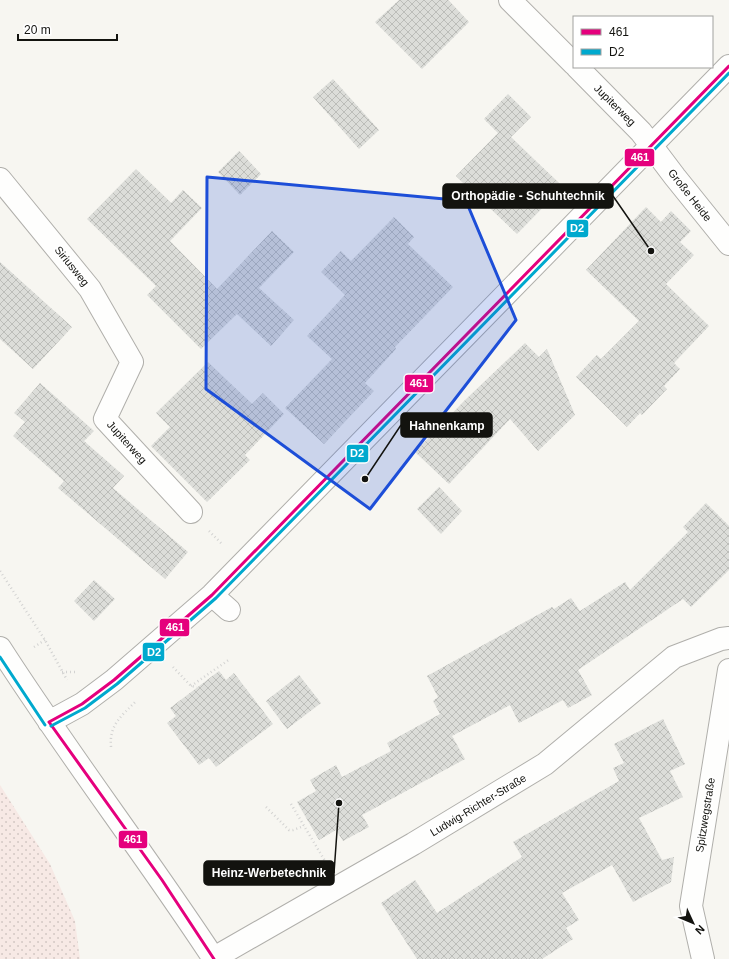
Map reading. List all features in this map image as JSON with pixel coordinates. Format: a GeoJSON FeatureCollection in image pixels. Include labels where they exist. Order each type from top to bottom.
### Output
{"type":"FeatureCollection","features":[{"type":"Feature","properties":{"kind":"street"},"geometry":{"type":"LineString","coordinates":[[510,0],[573,63]]}},
{"type":"Feature","properties":{"kind":"street"},"geometry":{"type":"LineString","coordinates":[[49,722],[82,704],[114,680],[212,595],[729,66]]}},
{"type":"Feature","properties":{"kind":"street","name":"Jupiterweg"},"geometry":{"type":"LineString","coordinates":[[578,68],[652,145]]}},
{"type":"Feature","properties":{"kind":"street","name":"Große Heide"},"geometry":{"type":"LineString","coordinates":[[652,145],[675,177],[729,244]]}},
{"type":"Feature","properties":{"kind":"street","name":"Siriusweg"},"geometry":{"type":"LineString","coordinates":[[0,179],[90,289],[132,362]]}},
{"type":"Feature","properties":{"kind":"street","name":"Jupiterweg"},"geometry":{"type":"LineString","coordinates":[[132,362],[105,418],[191,512]]}},
{"type":"Feature","properties":{"kind":"street"},"geometry":{"type":"LineString","coordinates":[[212,595],[229,610]]}},
{"type":"Feature","properties":{"kind":"street","name":"Ludwig-Richter-Straße"},"geometry":{"type":"LineString","coordinates":[[214,959],[413,844],[545,764],[674,657],[721,639],[729,638]]}},
{"type":"Feature","properties":{"kind":"street"},"geometry":{"type":"LineString","coordinates":[[0,648],[49,722],[162,880],[214,959]]}},
{"type":"Feature","properties":{"kind":"street","name":"Spitzwegstraße"},"geometry":{"type":"LineString","coordinates":[[703,959],[690,906],[729,670]]}},
{"type":"Feature","properties":{"kind":"path"},"geometry":{"type":"LineString","coordinates":[[0,571],[45,640],[62,672],[82,704]]}},
{"type":"Feature","properties":{"kind":"path"},"geometry":{"type":"LineString","coordinates":[[191,686],[230,659]]}},
{"type":"Feature","properties":{"kind":"path"},"geometry":{"type":"LineString","coordinates":[[171,666],[191,686],[197,687]]}},
{"type":"Feature","properties":{"kind":"path"},"geometry":{"type":"LineString","coordinates":[[291,804],[326,863],[332,859]]}},
{"type":"Feature","properties":{"kind":"path"},"geometry":{"type":"LineString","coordinates":[[266,807],[289,830],[304,826]]}},
{"type":"Feature","properties":{"kind":"highlighted area"},"geometry":{"type":"Polygon","coordinates":[[[207,177],[466,201],[516,320],[370,509],[206,389],[207,177]]]}},
{"type":"Feature","properties":{"kind":"shaded area"},"geometry":{"type":"Polygon","coordinates":[[[0,785],[50,864],[75,921],[80,959],[0,959],[0,785]]]}},
{"type":"Feature","properties":{"kind":"building"},"geometry":{"type":"Polygon","coordinates":[[[399,0],[448,0],[469,22],[422,69],[375,22],[399,0]]]}},
{"type":"Feature","properties":{"kind":"building"},"geometry":{"type":"Polygon","coordinates":[[[333,79],[379,130],[359,149],[313,97],[333,79]]]}},
{"type":"Feature","properties":{"kind":"building"},"geometry":{"type":"Polygon","coordinates":[[[508,94],[531,117],[511,137],[563,187],[517,234],[456,176],[498,133],[484,119],[508,94]]]}},
{"type":"Feature","properties":{"kind":"building"},"geometry":{"type":"Polygon","coordinates":[[[239,151],[261,174],[240,195],[218,172],[239,151]]]}},
{"type":"Feature","properties":{"kind":"building"},"geometry":{"type":"Polygon","coordinates":[[[136,169],[171,203],[183,190],[202,208],[170,241],[217,289],[272,231],[294,252],[259,288],[294,320],[271,346],[237,314],[201,349],[147,295],[156,286],[87,219],[136,169]]]}},
{"type":"Feature","properties":{"kind":"building"},"geometry":{"type":"Polygon","coordinates":[[[646,207],[661,222],[671,211],[691,231],[680,242],[694,255],[666,284],[709,326],[674,363],[680,369],[664,386],[667,389],[642,415],[640,413],[627,427],[576,377],[597,355],[601,359],[639,321],[586,270],[646,207]]]}},
{"type":"Feature","properties":{"kind":"building"},"geometry":{"type":"Polygon","coordinates":[[[394,217],[414,237],[408,244],[453,287],[395,347],[396,349],[365,383],[374,391],[324,444],[285,408],[332,359],[307,336],[345,295],[321,272],[341,251],[351,261],[394,217]]]}},
{"type":"Feature","properties":{"kind":"building"},"geometry":{"type":"Polygon","coordinates":[[[0,262],[72,327],[33,369],[0,339],[0,262]]]}},
{"type":"Feature","properties":{"kind":"building"},"geometry":{"type":"Polygon","coordinates":[[[525,343],[539,357],[547,349],[575,415],[538,451],[510,419],[449,484],[415,452],[464,401],[525,343]]]}},
{"type":"Feature","properties":{"kind":"building"},"geometry":{"type":"Polygon","coordinates":[[[208,362],[252,404],[263,393],[284,414],[245,455],[250,460],[207,502],[151,446],[170,427],[156,413],[208,362]]]}},
{"type":"Feature","properties":{"kind":"building"},"geometry":{"type":"Polygon","coordinates":[[[40,383],[94,431],[84,441],[124,476],[113,488],[188,552],[165,579],[58,488],[64,481],[13,436],[25,422],[14,413],[40,383]]]}},
{"type":"Feature","properties":{"kind":"building"},"geometry":{"type":"Polygon","coordinates":[[[439,487],[462,511],[441,534],[417,509],[439,487]]]}},
{"type":"Feature","properties":{"kind":"building"},"geometry":{"type":"Polygon","coordinates":[[[706,503],[729,526],[729,570],[691,607],[683,599],[578,670],[592,695],[568,708],[563,700],[519,723],[510,705],[452,736],[465,759],[362,815],[369,827],[343,841],[336,830],[319,840],[297,802],[316,791],[310,780],[336,765],[342,777],[391,751],[387,743],[440,714],[433,701],[438,697],[427,676],[552,607],[554,609],[571,598],[580,611],[625,582],[630,590],[688,532],[683,527],[706,503]]]}},
{"type":"Feature","properties":{"kind":"building"},"geometry":{"type":"Polygon","coordinates":[[[94,580],[115,599],[94,621],[74,601],[94,580]]]}},
{"type":"Feature","properties":{"kind":"building"},"geometry":{"type":"Polygon","coordinates":[[[219,671],[226,680],[234,673],[273,724],[216,767],[209,758],[199,765],[167,723],[176,716],[170,708],[219,671]]]}},
{"type":"Feature","properties":{"kind":"building"},"geometry":{"type":"Polygon","coordinates":[[[299,675],[321,703],[287,729],[266,701],[299,675]]]}},
{"type":"Feature","properties":{"kind":"building"},"geometry":{"type":"Polygon","coordinates":[[[663,719],[685,764],[670,771],[683,797],[639,818],[662,860],[674,857],[671,882],[633,902],[612,865],[562,893],[579,920],[566,928],[573,939],[542,959],[417,959],[381,903],[415,880],[437,913],[522,857],[513,842],[619,781],[613,768],[624,763],[614,744],[663,719]]]}},
{"type":"Feature","properties":{"kind":"transit line","name":"461"},"geometry":{"type":"LineString","coordinates":[[49,722],[82,704],[114,680],[212,595],[729,66]]}},
{"type":"Feature","properties":{"kind":"transit line","name":"D2"},"geometry":{"type":"LineString","coordinates":[[51,726],[85,708],[117,684],[216,598],[729,73]]}},
{"type":"Feature","properties":{"kind":"transit line","name":"D2"},"geometry":{"type":"LineString","coordinates":[[0,657],[45,725]]}},
{"type":"Feature","properties":{"kind":"transit line","name":"461"},"geometry":{"type":"LineString","coordinates":[[49,722],[162,880],[214,959]]}},
{"type":"Feature","properties":{"kind":"place","name":"Orthopädie - Schuhtechnik"},"geometry":{"type":"Point","coordinates":[651,251]}},
{"type":"Feature","properties":{"kind":"place","name":"Hahnenkamp"},"geometry":{"type":"Point","coordinates":[365,479]}},
{"type":"Feature","properties":{"kind":"place","name":"Heinz-Werbetechnik"},"geometry":{"type":"Point","coordinates":[339,803]}}]}
